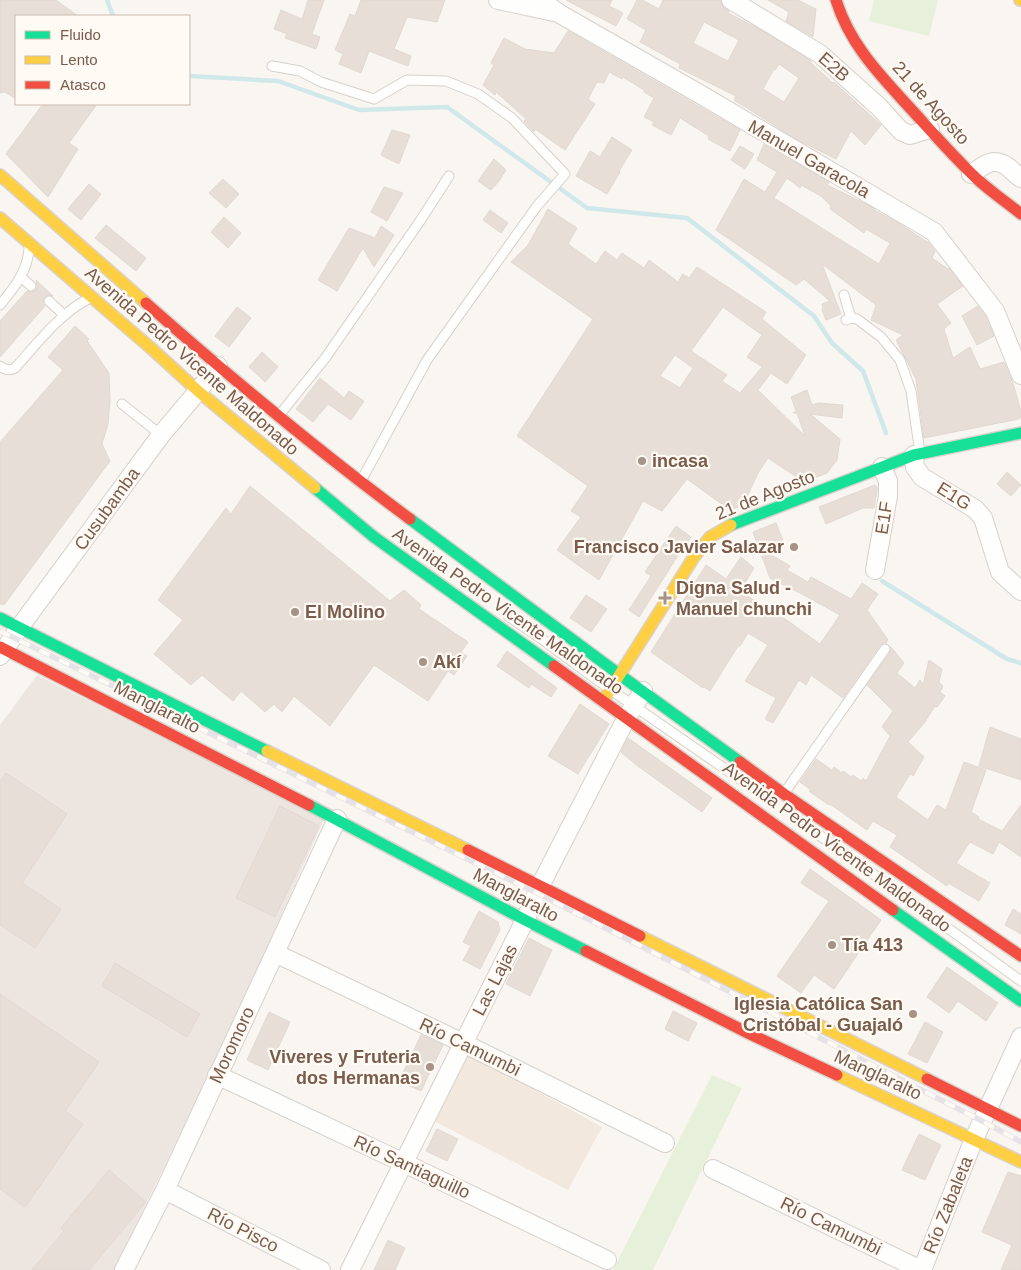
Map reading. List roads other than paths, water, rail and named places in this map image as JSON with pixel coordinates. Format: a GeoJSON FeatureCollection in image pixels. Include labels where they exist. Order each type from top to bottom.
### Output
{"type":"FeatureCollection","features":[{"type":"Feature","properties":{"kind":"main road","name":"21 de Agosto"},"geometry":{"type":"LineString","coordinates":[[836,0],[848,31],[870,63],[971,174],[1021,214]]}},
{"type":"Feature","properties":{"kind":"main road","name":"Avenida Pedro Vicente Maldonado"},"geometry":{"type":"LineString","coordinates":[[0,175],[208,380],[374,537],[603,701],[636,703],[784,794],[1021,956]]}},
{"type":"Feature","properties":{"kind":"main road","name":"Avenida Pedro Vicente Maldonado"},"geometry":{"type":"LineString","coordinates":[[0,218],[91,298],[208,380],[279,416],[360,482],[616,682],[636,703],[1021,1001]]}},
{"type":"Feature","properties":{"kind":"main road","name":"21 de Agosto"},"geometry":{"type":"LineString","coordinates":[[603,701],[694,557],[710,537],[731,525],[917,454],[1021,433]]}},
{"type":"Feature","properties":{"kind":"main road","name":"Manglaralto"},"geometry":{"type":"LineString","coordinates":[[0,618],[1021,1126]]}},
{"type":"Feature","properties":{"kind":"main road","name":"Manglaralto"},"geometry":{"type":"LineString","coordinates":[[2,651],[337,819],[525,920],[741,1030],[1021,1162]]}},
{"type":"Feature","properties":{"kind":"street"},"geometry":{"type":"LineString","coordinates":[[498,0],[560,14]]}},
{"type":"Feature","properties":{"kind":"street","name":"Manuel Garacola"},"geometry":{"type":"LineString","coordinates":[[540,0],[560,14],[934,232],[995,311],[1021,375]]}},
{"type":"Feature","properties":{"kind":"street","name":"E2B"},"geometry":{"type":"LineString","coordinates":[[731,0],[820,54],[878,107],[901,131],[910,135],[930,129]]}},
{"type":"Feature","properties":{"kind":"street"},"geometry":{"type":"LineString","coordinates":[[971,174],[990,161],[998,162],[1008,167],[1021,178]]}},
{"type":"Feature","properties":{"kind":"street","name":"Cusubamba"},"geometry":{"type":"LineString","coordinates":[[2,651],[161,435],[208,380]]}},
{"type":"Feature","properties":{"kind":"street","name":"E1G"},"geometry":{"type":"LineString","coordinates":[[917,454],[916,467],[922,476],[975,509],[983,518],[1000,572],[1021,591]]}},
{"type":"Feature","properties":{"kind":"street","name":"E1F"},"geometry":{"type":"LineString","coordinates":[[875,570],[888,496],[888,481],[882,467]]}},
{"type":"Feature","properties":{"kind":"street","name":"Las Lajas"},"geometry":{"type":"LineString","coordinates":[[350,1270],[525,920],[540,886],[636,703]]}},
{"type":"Feature","properties":{"kind":"street","name":"Moromoro"},"geometry":{"type":"LineString","coordinates":[[124,1270],[165,1190],[337,819]]}},
{"type":"Feature","properties":{"kind":"street","name":"Río Camumbi"},"geometry":{"type":"LineString","coordinates":[[275,954],[464,1043],[665,1143]]}},
{"type":"Feature","properties":{"kind":"street","name":"Río Zabaleta"},"geometry":{"type":"LineString","coordinates":[[922,1270],[974,1139],[1021,1037]]}},
{"type":"Feature","properties":{"kind":"street","name":"Río Santiaguillo"},"geometry":{"type":"LineString","coordinates":[[217,1076],[607,1260]]}},
{"type":"Feature","properties":{"kind":"street","name":"Río Camumbi"},"geometry":{"type":"LineString","coordinates":[[713,1169],[922,1270]]}},
{"type":"Feature","properties":{"kind":"street","name":"Río Pisco"},"geometry":{"type":"LineString","coordinates":[[165,1190],[321,1270]]}},
{"type":"Feature","properties":{"kind":"lane"},"geometry":{"type":"LineString","coordinates":[[272,66],[300,71],[322,82],[374,99],[407,80],[446,81],[478,94],[512,118],[565,174],[537,206],[427,360],[360,482]]}},
{"type":"Feature","properties":{"kind":"lane"},"geometry":{"type":"LineString","coordinates":[[279,416],[326,357],[449,176]]}},
{"type":"Feature","properties":{"kind":"lane"},"geometry":{"type":"LineString","coordinates":[[0,208],[178,360]]}},
{"type":"Feature","properties":{"kind":"lane"},"geometry":{"type":"LineString","coordinates":[[0,305],[21,277],[29,243]]}},
{"type":"Feature","properties":{"kind":"lane"},"geometry":{"type":"LineString","coordinates":[[73,251],[208,380],[241,397]]}},
{"type":"Feature","properties":{"kind":"lane"},"geometry":{"type":"LineString","coordinates":[[21,277],[31,286]]}},
{"type":"Feature","properties":{"kind":"lane"},"geometry":{"type":"LineString","coordinates":[[844,295],[849,319],[857,319],[881,337],[900,360],[911,391],[917,454]]}},
{"type":"Feature","properties":{"kind":"lane"},"geometry":{"type":"LineString","coordinates":[[0,366],[3,369],[9,370],[15,368],[64,315],[77,305],[91,298]]}},
{"type":"Feature","properties":{"kind":"lane"},"geometry":{"type":"LineString","coordinates":[[49,301],[64,315]]}},
{"type":"Feature","properties":{"kind":"lane"},"geometry":{"type":"LineString","coordinates":[[122,404],[161,435]]}},
{"type":"Feature","properties":{"kind":"lane"},"geometry":{"type":"LineString","coordinates":[[273,442],[357,513],[373,524]]}},
{"type":"Feature","properties":{"kind":"lane"},"geometry":{"type":"LineString","coordinates":[[421,559],[469,594]]}},
{"type":"Feature","properties":{"kind":"lane"},"geometry":{"type":"LineString","coordinates":[[516,610],[616,682],[636,703],[766,798]]}},
{"type":"Feature","properties":{"kind":"lane"},"geometry":{"type":"LineString","coordinates":[[503,613],[551,646],[616,682]]}},
{"type":"Feature","properties":{"kind":"lane"},"geometry":{"type":"LineString","coordinates":[[784,794],[885,649]]}},
{"type":"Feature","properties":{"kind":"lane"},"geometry":{"type":"LineString","coordinates":[[636,703],[677,724],[952,913],[1021,964]]}},
{"type":"Feature","properties":{"kind":"lane"},"geometry":{"type":"LineString","coordinates":[[798,820],[1021,981]]}},
{"type":"Feature","properties":{"kind":"waterway"},"geometry":{"type":"LineString","coordinates":[[107,0],[113,15]]}},
{"type":"Feature","properties":{"kind":"waterway"},"geometry":{"type":"LineString","coordinates":[[190,76],[278,81],[359,110],[447,107],[587,208],[687,218],[814,316],[832,343],[863,371],[886,433]]}},
{"type":"Feature","properties":{"kind":"waterway"},"geometry":{"type":"LineString","coordinates":[[882,581],[1007,659],[1021,663]]}},
{"type":"Feature","properties":{"kind":"railway"},"geometry":{"type":"LineString","coordinates":[[0,631],[537,893],[1021,1142]]}},
{"type":"Feature","properties":{"kind":"place","name":"incasa"},"geometry":{"type":"Point","coordinates":[642,461]}},
{"type":"Feature","properties":{"kind":"place","name":"Francisco Javier Salazar"},"geometry":{"type":"Point","coordinates":[794,547]}},
{"type":"Feature","properties":{"kind":"place","name":"Digna Salud - Manuel chunchi"},"geometry":{"type":"Point","coordinates":[665,598]}},
{"type":"Feature","properties":{"kind":"place","name":"El Molino"},"geometry":{"type":"Point","coordinates":[295,612]}},
{"type":"Feature","properties":{"kind":"place","name":"Akí"},"geometry":{"type":"Point","coordinates":[423,662]}},
{"type":"Feature","properties":{"kind":"place","name":"Tía 413"},"geometry":{"type":"Point","coordinates":[832,945]}},
{"type":"Feature","properties":{"kind":"place","name":"Iglesia Católica San Cristóbal - Guajaló"},"geometry":{"type":"Point","coordinates":[913,1014]}},
{"type":"Feature","properties":{"kind":"place","name":"Viveres y Fruteria dos Hermanas"},"geometry":{"type":"Point","coordinates":[430,1067]}}]}
